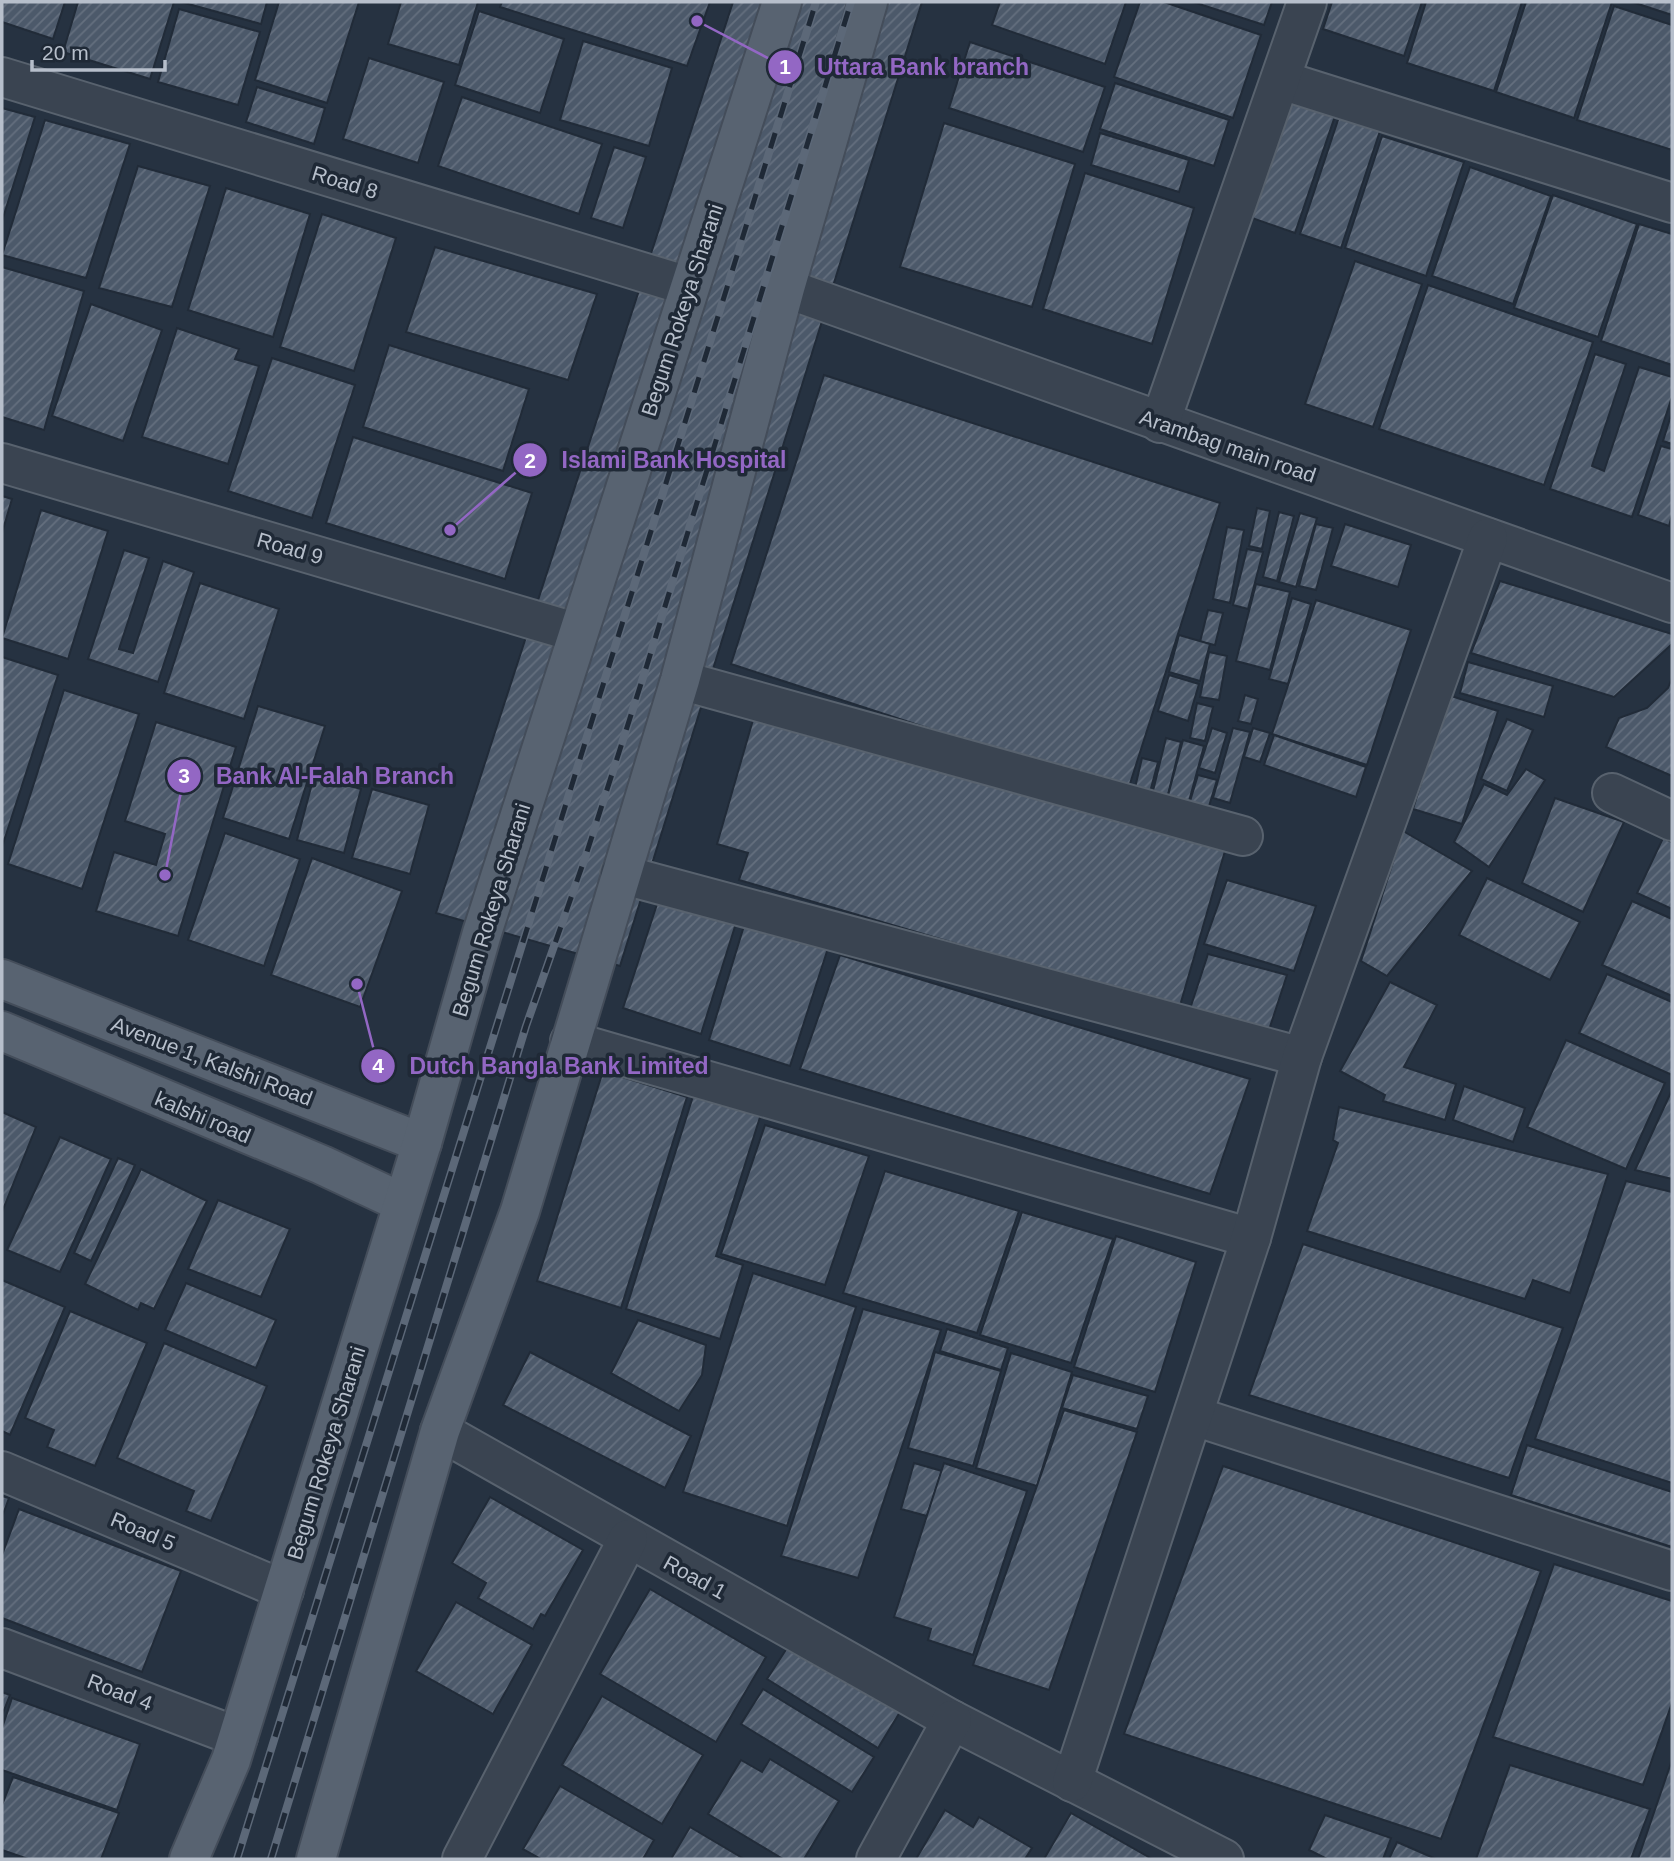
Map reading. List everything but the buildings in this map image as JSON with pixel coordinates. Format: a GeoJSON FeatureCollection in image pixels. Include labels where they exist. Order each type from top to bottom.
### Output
{"type":"FeatureCollection","features":[{"type":"Feature","properties":{"kind":"main road","name":"Begum Rokeya Sharani"},"geometry":{"type":"LineString","coordinates":[[189,1859],[238,1737],[422,1143],[482,933],[688,286],[782,2]]}},
{"type":"Feature","properties":{"kind":"main road"},"geometry":{"type":"LineString","coordinates":[[316,1859],[440,1431],[520,1211],[680,680],[785,288],[868,2]]}},
{"type":"Feature","properties":{"kind":"main road","name":"Avenue 1, Kalshi Road"},"geometry":{"type":"LineString","coordinates":[[2,979],[422,1143]]}},
{"type":"Feature","properties":{"kind":"main road","name":"kalshi road"},"geometry":{"type":"LineString","coordinates":[[2,1031],[322,1165],[403,1203]]}},
{"type":"Feature","properties":{"kind":"street"},"geometry":{"type":"LineString","coordinates":[[1160,423],[1307,2]]}},
{"type":"Feature","properties":{"kind":"street","name":"Road 8"},"geometry":{"type":"LineString","coordinates":[[2,77],[688,286]]}},
{"type":"Feature","properties":{"kind":"street"},"geometry":{"type":"LineString","coordinates":[[1281,80],[1672,202]]}},
{"type":"Feature","properties":{"kind":"street","name":"Arambag main road"},"geometry":{"type":"LineString","coordinates":[[785,288],[1672,603]]}},
{"type":"Feature","properties":{"kind":"street","name":"Road 9"},"geometry":{"type":"LineString","coordinates":[[2,463],[578,633]]}},
{"type":"Feature","properties":{"kind":"street"},"geometry":{"type":"LineString","coordinates":[[1072,1782],[1251,1238],[1302,1058],[1488,538]]}},
{"type":"Feature","properties":{"kind":"street"},"geometry":{"type":"LineString","coordinates":[[680,680],[1244,836]]}},
{"type":"Feature","properties":{"kind":"street"},"geometry":{"type":"LineString","coordinates":[[1612,793],[1672,821]]}},
{"type":"Feature","properties":{"kind":"street"},"geometry":{"type":"LineString","coordinates":[[620,874],[1302,1058]]}},
{"type":"Feature","properties":{"kind":"street"},"geometry":{"type":"LineString","coordinates":[[570,1041],[1251,1238]]}},
{"type":"Feature","properties":{"kind":"street"},"geometry":{"type":"LineString","coordinates":[[1194,1416],[1672,1571]]}},
{"type":"Feature","properties":{"kind":"street","name":"Road 1"},"geometry":{"type":"LineString","coordinates":[[440,1431],[952,1720],[1224,1859]]}},
{"type":"Feature","properties":{"kind":"street","name":"Road 5"},"geometry":{"type":"LineString","coordinates":[[2,1471],[284,1590]]}},
{"type":"Feature","properties":{"kind":"street"},"geometry":{"type":"LineString","coordinates":[[462,1859],[628,1539]]}},
{"type":"Feature","properties":{"kind":"street","name":"Road 4"},"geometry":{"type":"LineString","coordinates":[[2,1648],[238,1737]]}},
{"type":"Feature","properties":{"kind":"street"},"geometry":{"type":"LineString","coordinates":[[876,1859],[952,1720]]}},
{"type":"Feature","properties":{"kind":"railway"},"geometry":{"type":"LineString","coordinates":[[237,1859],[816,2]]}},
{"type":"Feature","properties":{"kind":"railway"},"geometry":{"type":"LineString","coordinates":[[271,1859],[526,1026],[586,855],[647,665],[851,2]]}},
{"type":"Feature","properties":{"kind":"place","name":"Uttara Bank branch"},"geometry":{"type":"Point","coordinates":[697,21]}},
{"type":"Feature","properties":{"kind":"place","name":"Islami Bank Hospital"},"geometry":{"type":"Point","coordinates":[450,530]}},
{"type":"Feature","properties":{"kind":"place","name":"Bank Al-Falah Branch"},"geometry":{"type":"Point","coordinates":[165,875]}},
{"type":"Feature","properties":{"kind":"place","name":"Dutch Bangla Bank Limited"},"geometry":{"type":"Point","coordinates":[357,984]}}]}
